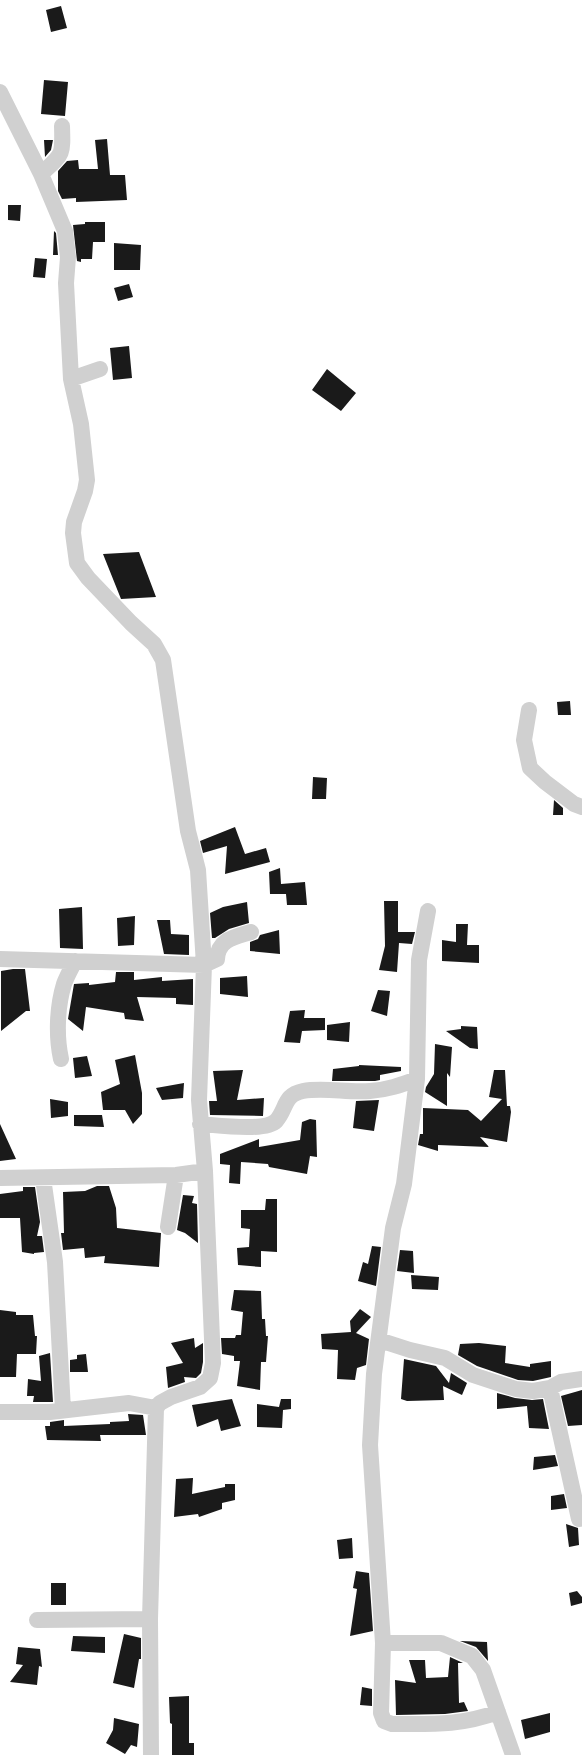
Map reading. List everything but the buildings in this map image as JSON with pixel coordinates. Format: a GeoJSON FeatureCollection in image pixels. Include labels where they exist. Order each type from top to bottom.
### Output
{"type":"FeatureCollection","features":[{"type":"Feature","properties":{"kind":"street"},"geometry":{"type":"LineString","coordinates":[[0,92],[41,174],[65,231],[68,257],[66,283],[71,379],[81,424],[87,480],[83,501],[74,522],[74,549],[77,563],[88,578],[154,644],[160,652],[163,660],[188,831],[198,870],[204,965],[199,1100],[205,1171],[213,1363],[210,1378],[200,1387],[160,1402],[156,1408],[150,1619],[151,1755]]}},
{"type":"Feature","properties":{"kind":"street"},"geometry":{"type":"LineString","coordinates":[[41,174],[59,157],[62,147],[62,126]]}},
{"type":"Feature","properties":{"kind":"street"},"geometry":{"type":"LineString","coordinates":[[71,379],[100,369]]}},
{"type":"Feature","properties":{"kind":"street"},"geometry":{"type":"LineString","coordinates":[[529,710],[524,740],[530,768],[551,787],[574,804],[582,807]]}},
{"type":"Feature","properties":{"kind":"street"},"geometry":{"type":"LineString","coordinates":[[428,911],[419,960],[417,1079],[404,1184],[393,1228],[374,1374],[370,1445],[383,1643],[381,1713],[384,1720],[388,1724],[452,1724],[476,1720],[498,1712]]}},
{"type":"Feature","properties":{"kind":"street"},"geometry":{"type":"LineString","coordinates":[[0,959],[204,965],[217,959],[218,950],[227,940],[251,932]]}},
{"type":"Feature","properties":{"kind":"street"},"geometry":{"type":"LineString","coordinates":[[61,1059],[59,1047],[59,1017],[64,984],[75,961]]}},
{"type":"Feature","properties":{"kind":"street"},"geometry":{"type":"LineString","coordinates":[[200,1124],[256,1127],[265,1126],[275,1122],[291,1095],[297,1092],[311,1090],[369,1091],[395,1088],[417,1079]]}},
{"type":"Feature","properties":{"kind":"street"},"geometry":{"type":"LineString","coordinates":[[0,1178],[176,1175],[205,1171]]}},
{"type":"Feature","properties":{"kind":"street"},"geometry":{"type":"LineString","coordinates":[[168,1227],[176,1175]]}},
{"type":"Feature","properties":{"kind":"street"},"geometry":{"type":"LineString","coordinates":[[44,1178],[54,1262],[62,1410]]}},
{"type":"Feature","properties":{"kind":"street"},"geometry":{"type":"LineString","coordinates":[[379,1340],[410,1350],[445,1358],[473,1375],[510,1387],[533,1391],[550,1388],[561,1382],[582,1379]]}},
{"type":"Feature","properties":{"kind":"street"},"geometry":{"type":"LineString","coordinates":[[550,1388],[579,1519]]}},
{"type":"Feature","properties":{"kind":"street"},"geometry":{"type":"LineString","coordinates":[[0,1412],[62,1410],[129,1403],[156,1408]]}},
{"type":"Feature","properties":{"kind":"street"},"geometry":{"type":"LineString","coordinates":[[37,1620],[150,1619]]}},
{"type":"Feature","properties":{"kind":"street"},"geometry":{"type":"LineString","coordinates":[[383,1643],[441,1643],[472,1656],[483,1670],[513,1755]]}}]}
